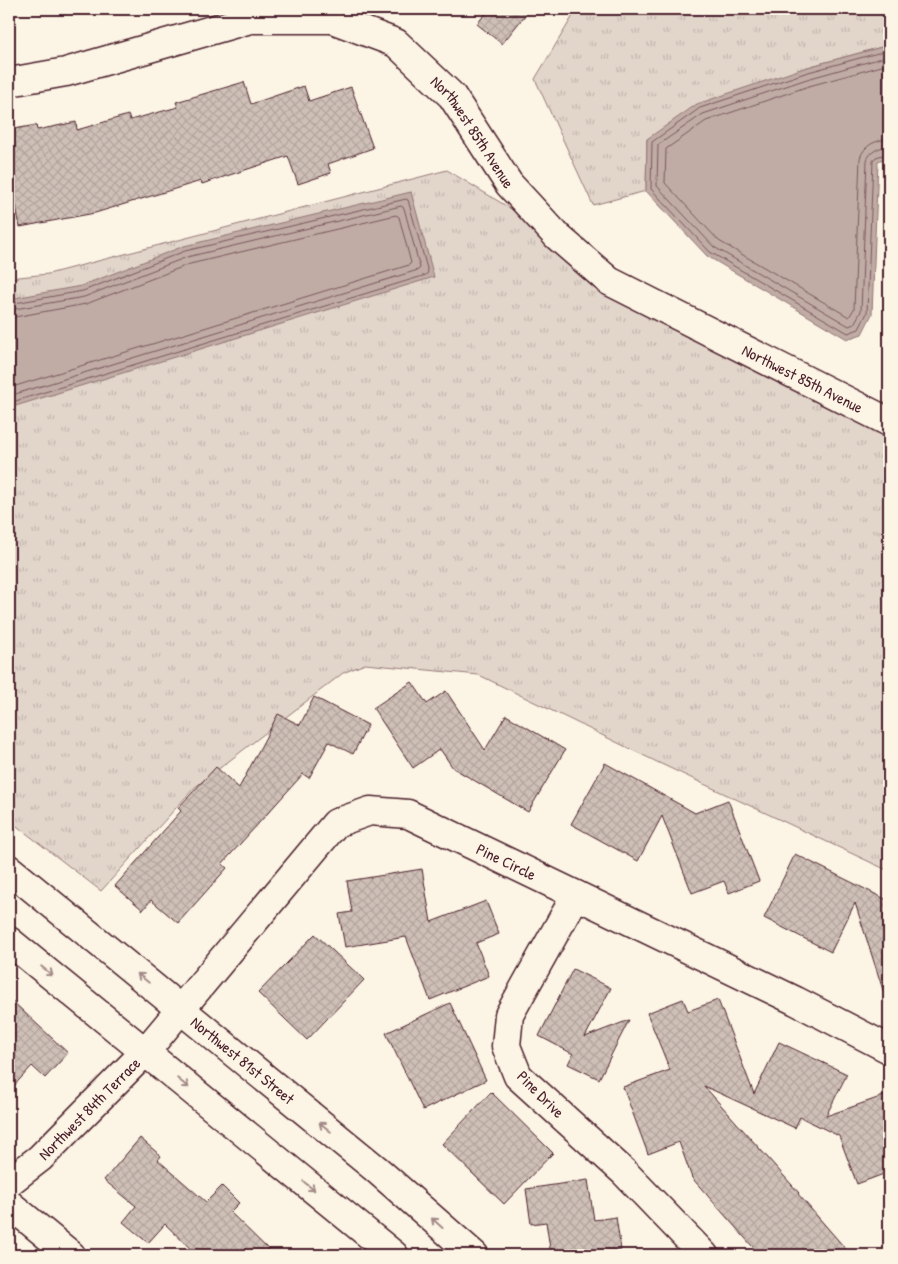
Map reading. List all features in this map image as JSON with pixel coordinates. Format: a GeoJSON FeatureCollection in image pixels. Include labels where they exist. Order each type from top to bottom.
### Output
{"type":"FeatureCollection","features":[{"type":"Feature","properties":{"kind":"street","name":"Northwest 85th Avenue"},"geometry":{"type":"LineString","coordinates":[[9,82],[66,72],[249,14],[332,19],[396,43],[452,96],[509,184],[557,236],[609,281],[889,422]]}},
{"type":"Feature","properties":{"kind":"street","name":"Pine Circle"},"geometry":{"type":"LineString","coordinates":[[146,1052],[336,823],[370,811],[408,814],[796,1001],[889,1049]]}},
{"type":"Feature","properties":{"kind":"street","name":"Northwest 81st Street"},"geometry":{"type":"LineString","coordinates":[[9,869],[376,1169],[474,1255]]}},
{"type":"Feature","properties":{"kind":"street","name":"Pine Drive"},"geometry":{"type":"LineString","coordinates":[[576,895],[509,1015],[506,1046],[518,1076],[625,1173],[704,1255]]}},
{"type":"Feature","properties":{"kind":"street"},"geometry":{"type":"LineString","coordinates":[[9,941],[394,1255]]}},
{"type":"Feature","properties":{"kind":"street","name":"Northwest 84th Terrace"},"geometry":{"type":"LineString","coordinates":[[9,1182],[40,1158],[146,1052]]}},
{"type":"Feature","properties":{"kind":"street"},"geometry":{"type":"LineString","coordinates":[[9,1204],[70,1255]]}},
{"type":"Feature","properties":{"kind":"green space"},"geometry":{"type":"Polygon","coordinates":[[[577,9],[889,9],[889,45],[804,68],[647,139],[646,191],[593,205],[535,79],[577,9]]]}},
{"type":"Feature","properties":{"kind":"green space"},"geometry":{"type":"Polygon","coordinates":[[[447,170],[889,438],[889,871],[657,762],[479,675],[365,664],[343,673],[194,788],[101,891],[9,820],[9,278],[48,274],[447,170]]]}},
{"type":"Feature","properties":{"kind":"water"},"geometry":{"type":"Polygon","coordinates":[[[889,45],[889,157],[878,161],[872,314],[862,334],[847,339],[707,256],[646,191],[647,139],[697,104],[804,68],[889,45]]]}},
{"type":"Feature","properties":{"kind":"water"},"geometry":{"type":"Polygon","coordinates":[[[411,192],[434,277],[9,408],[9,299],[81,286],[184,246],[411,192]]]}},
{"type":"Feature","properties":{"kind":"building"},"geometry":{"type":"Polygon","coordinates":[[[489,9],[530,9],[502,44],[477,24],[489,9]]]}},
{"type":"Feature","properties":{"kind":"building"},"geometry":{"type":"Polygon","coordinates":[[[244,82],[251,104],[304,86],[309,101],[351,87],[373,148],[328,164],[331,173],[298,184],[288,156],[202,184],[201,181],[95,213],[20,227],[9,170],[9,130],[36,125],[37,130],[76,122],[77,130],[128,115],[130,120],[178,107],[176,102],[244,82]]]}},
{"type":"Feature","properties":{"kind":"building"},"geometry":{"type":"Polygon","coordinates":[[[412,682],[427,704],[446,691],[485,750],[506,715],[565,750],[528,812],[453,768],[440,749],[413,768],[373,708],[412,682]]]}},
{"type":"Feature","properties":{"kind":"building"},"geometry":{"type":"Polygon","coordinates":[[[314,697],[368,725],[353,754],[329,742],[309,778],[303,774],[222,864],[227,868],[178,923],[151,900],[143,910],[115,886],[181,811],[178,808],[216,767],[239,788],[278,714],[300,725],[314,697]]]}},
{"type":"Feature","properties":{"kind":"building"},"geometry":{"type":"Polygon","coordinates":[[[605,763],[695,813],[728,800],[759,881],[729,893],[724,881],[692,893],[662,816],[638,861],[571,824],[605,763]]]}},
{"type":"Feature","properties":{"kind":"building"},"geometry":{"type":"Polygon","coordinates":[[[795,854],[889,901],[889,992],[884,993],[855,903],[831,952],[764,918],[795,854]]]}},
{"type":"Feature","properties":{"kind":"building"},"geometry":{"type":"Polygon","coordinates":[[[422,869],[431,922],[486,901],[499,934],[476,943],[489,976],[430,1000],[406,937],[345,947],[339,914],[352,912],[347,881],[422,869]]]}},
{"type":"Feature","properties":{"kind":"building"},"geometry":{"type":"Polygon","coordinates":[[[315,934],[364,980],[307,1040],[258,993],[315,934]]]}},
{"type":"Feature","properties":{"kind":"building"},"geometry":{"type":"Polygon","coordinates":[[[573,969],[611,988],[585,1037],[629,1020],[599,1079],[568,1064],[573,1054],[539,1036],[573,969]]]}},
{"type":"Feature","properties":{"kind":"building"},"geometry":{"type":"Polygon","coordinates":[[[9,998],[68,1053],[45,1078],[32,1066],[9,1091],[9,998]]]}},
{"type":"Feature","properties":{"kind":"building"},"geometry":{"type":"Polygon","coordinates":[[[683,999],[688,1011],[718,1000],[754,1094],[779,1042],[847,1074],[826,1116],[889,1094],[889,1172],[857,1184],[839,1136],[800,1117],[795,1128],[704,1086],[851,1255],[760,1255],[692,1178],[679,1142],[648,1154],[623,1087],[670,1070],[647,1013],[683,999]]]}},
{"type":"Feature","properties":{"kind":"building"},"geometry":{"type":"Polygon","coordinates":[[[450,1003],[486,1080],[423,1110],[386,1033],[450,1003]]]}},
{"type":"Feature","properties":{"kind":"building"},"geometry":{"type":"Polygon","coordinates":[[[491,1092],[553,1153],[504,1204],[442,1144],[491,1092]]]}},
{"type":"Feature","properties":{"kind":"building"},"geometry":{"type":"Polygon","coordinates":[[[140,1138],[161,1156],[158,1160],[206,1202],[222,1186],[239,1203],[230,1212],[274,1255],[197,1255],[165,1224],[148,1243],[123,1222],[136,1206],[104,1180],[140,1138]]]}},
{"type":"Feature","properties":{"kind":"building"},"geometry":{"type":"Polygon","coordinates":[[[588,1180],[594,1220],[616,1217],[621,1250],[583,1255],[551,1255],[546,1222],[531,1224],[526,1189],[588,1180]]]}}]}
